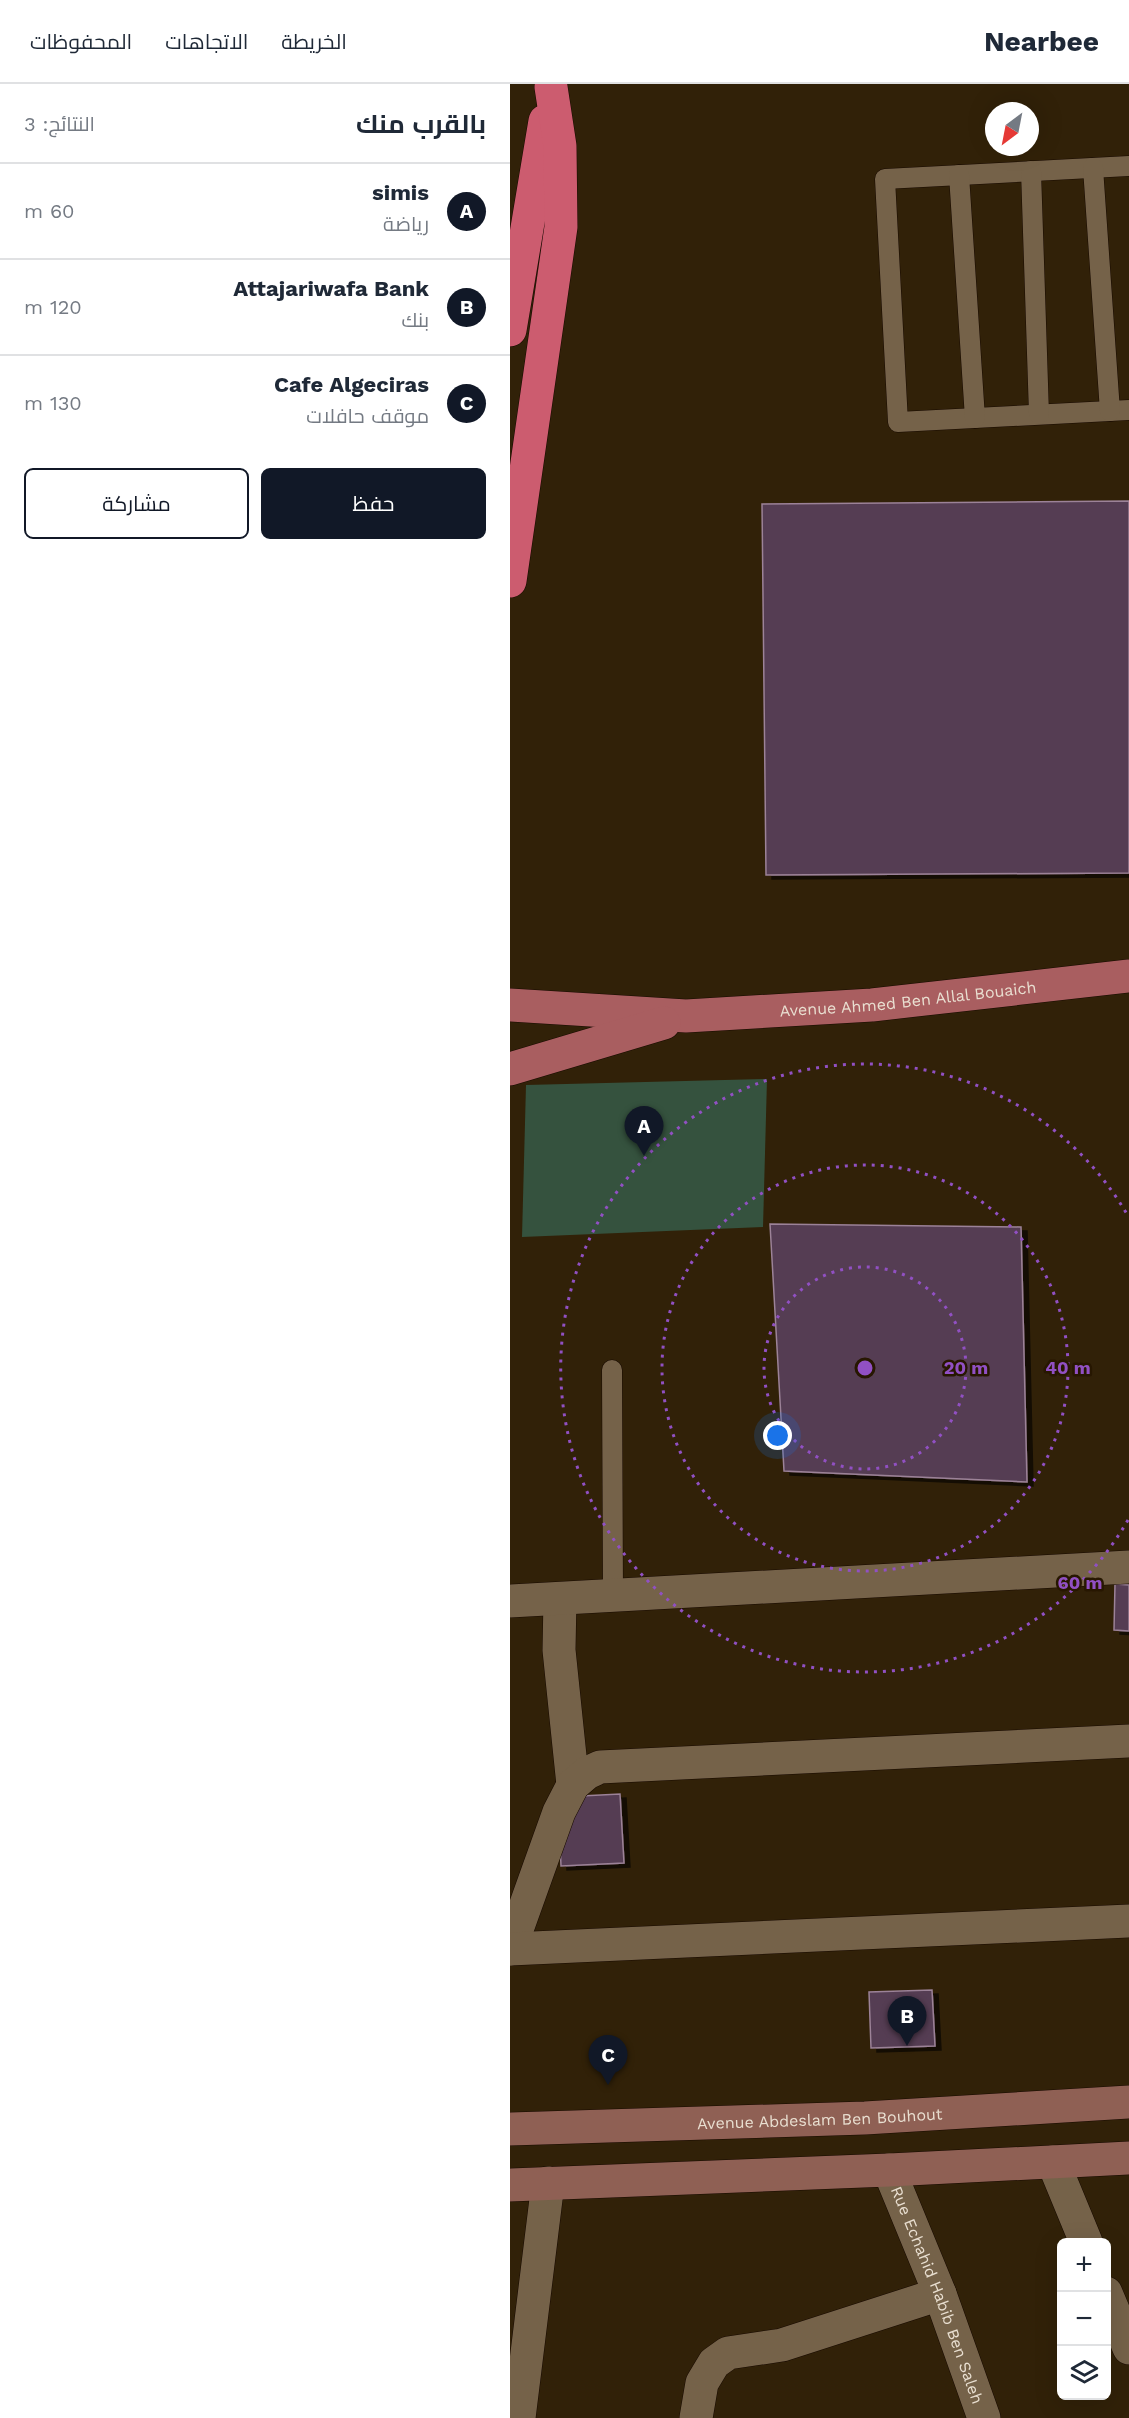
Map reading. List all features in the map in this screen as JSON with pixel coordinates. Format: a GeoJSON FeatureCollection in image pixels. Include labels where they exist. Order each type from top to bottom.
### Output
{"type":"FeatureCollection","features":[{"type":"Feature","properties":{"kind":"highway"},"geometry":{"type":"LineString","coordinates":[[510,330],[551,86]]}},
{"type":"Feature","properties":{"kind":"highway"},"geometry":{"type":"LineString","coordinates":[[510,581],[561,227],[561,146],[551,86]]}},
{"type":"Feature","properties":{"kind":"main road","name":"Avenue Ahmed Ben Allal Bouaich"},"geometry":{"type":"LineString","coordinates":[[510,1005],[686,1016],[872,1005],[1129,976]]}},
{"type":"Feature","properties":{"kind":"main road","name":"Avenue Ahmed Ben Allal Bouaich"},"geometry":{"type":"LineString","coordinates":[[510,1069],[686,1016]]}},
{"type":"Feature","properties":{"kind":"main road","name":"Avenue Abdeslam Ben Bouhout"},"geometry":{"type":"LineString","coordinates":[[510,2129],[865,2118],[1129,2102]]}},
{"type":"Feature","properties":{"kind":"main road"},"geometry":{"type":"LineString","coordinates":[[510,2185],[1129,2158]]}},
{"type":"Feature","properties":{"kind":"street"},"geometry":{"type":"LineString","coordinates":[[510,1601],[1129,1567]]}},
{"type":"Feature","properties":{"kind":"street"},"geometry":{"type":"LineString","coordinates":[[560,1599],[559,1650],[573,1785]]}},
{"type":"Feature","properties":{"kind":"street"},"geometry":{"type":"LineString","coordinates":[[1129,1741],[600,1767],[587,1773],[573,1785],[559,1812],[510,1949],[1129,1921]]}},
{"type":"Feature","properties":{"kind":"street"},"geometry":{"type":"LineString","coordinates":[[1053,2162],[1084,2238]]}},
{"type":"Feature","properties":{"kind":"street","name":"Rue Echahid Habib Ben Saleh"},"geometry":{"type":"LineString","coordinates":[[889,2170],[940,2294],[984,2418]]}},
{"type":"Feature","properties":{"kind":"street"},"geometry":{"type":"LineString","coordinates":[[519,2418],[548,2183]]}},
{"type":"Feature","properties":{"kind":"street"},"geometry":{"type":"LineString","coordinates":[[696,2418],[702,2383],[714,2362],[728,2353],[782,2345],[940,2294]]}},
{"type":"Feature","properties":{"kind":"street"},"geometry":{"type":"LineString","coordinates":[[1111,2303],[1129,2348]]}},
{"type":"Feature","properties":{"kind":"lane"},"geometry":{"type":"LineString","coordinates":[[1093,168],[1120,410],[898,422],[885,179],[1129,166]]}},
{"type":"Feature","properties":{"kind":"lane"},"geometry":{"type":"LineString","coordinates":[[1031,171],[1039,414]]}},
{"type":"Feature","properties":{"kind":"lane"},"geometry":{"type":"LineString","coordinates":[[959,174],[975,418]]}},
{"type":"Feature","properties":{"kind":"lane"},"geometry":{"type":"LineString","coordinates":[[612,1371],[613,1596]]}},
{"type":"Feature","properties":{"kind":"green space"},"geometry":{"type":"Polygon","coordinates":[[[767,1079],[763,1227],[522,1237],[526,1085],[767,1079]]]}},
{"type":"Feature","properties":{"kind":"building"},"geometry":{"type":"Polygon","coordinates":[[[1129,501],[1129,873],[766,875],[762,504],[1129,501]]]}},
{"type":"Feature","properties":{"kind":"building"},"geometry":{"type":"Polygon","coordinates":[[[770,1224],[1021,1227],[1027,1482],[784,1471],[770,1224]]]}},
{"type":"Feature","properties":{"kind":"building"},"geometry":{"type":"Polygon","coordinates":[[[1115,1584],[1129,1585],[1129,1631],[1114,1630],[1115,1584]]]}},
{"type":"Feature","properties":{"kind":"building"},"geometry":{"type":"Polygon","coordinates":[[[620,1794],[624,1863],[561,1866],[559,1818],[581,1796],[620,1794]]]}},
{"type":"Feature","properties":{"kind":"building"},"geometry":{"type":"Polygon","coordinates":[[[932,1990],[935,2046],[871,2048],[869,1992],[932,1990]]]}},
{"type":"Feature","properties":{"kind":"place","name":"simis"},"geometry":{"type":"Point","coordinates":[644,1156]}},
{"type":"Feature","properties":{"kind":"place","name":"Attajariwafa Bank"},"geometry":{"type":"Point","coordinates":[907,2046]}},
{"type":"Feature","properties":{"kind":"place","name":"Cafe Algeciras"},"geometry":{"type":"Point","coordinates":[608,2085]}}]}
